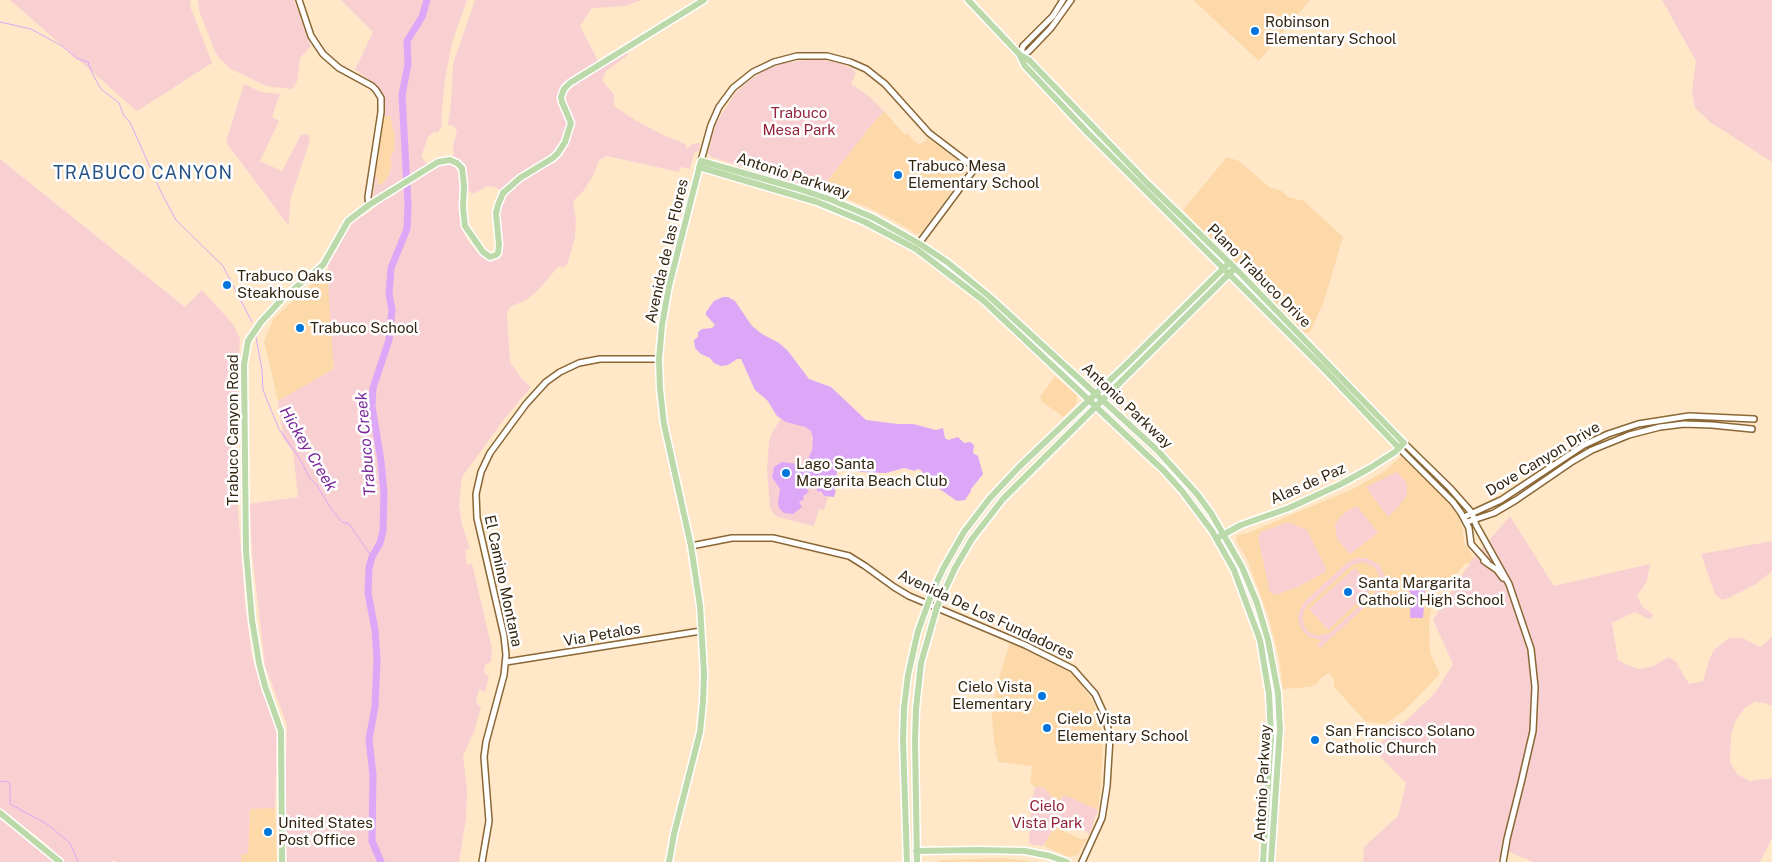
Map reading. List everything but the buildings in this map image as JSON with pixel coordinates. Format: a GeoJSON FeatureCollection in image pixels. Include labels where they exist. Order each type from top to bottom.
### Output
{"type":"FeatureCollection","features":[{"type":"Feature","properties":{"kind":"main road","name":"Trabuco Canyon Road"},"geometry":{"type":"LineString","coordinates":[[282,862],[281,731],[259,663],[253,628],[246,551],[244,496],[245,350],[251,336],[261,322],[284,298],[318,270],[333,248],[344,226],[352,217],[434,164],[446,160],[460,166],[464,178],[463,216],[465,226],[483,252],[490,257],[496,255],[499,249],[496,213],[503,193],[520,178],[558,154],[568,136],[571,123],[562,102],[564,89],[570,82],[704,0]]}},
{"type":"Feature","properties":{"kind":"main road","name":"Plano Trabuco Drive"},"geometry":{"type":"LineString","coordinates":[[968,0],[1020,55],[1029,60],[1147,183],[1235,268],[1402,445]]}},
{"type":"Feature","properties":{"kind":"main road","name":"Plano Trabuco Drive"},"geometry":{"type":"LineString","coordinates":[[1020,55],[1025,66],[1088,133],[1402,445]]}},
{"type":"Feature","properties":{"kind":"main road","name":"Antonio Parkway"},"geometry":{"type":"LineString","coordinates":[[700,164],[817,202],[918,246],[947,262],[990,297],[1096,393],[1180,474],[1202,500],[1242,567],[1257,603],[1268,640],[1278,693],[1280,730],[1271,862]]}},
{"type":"Feature","properties":{"kind":"main road","name":"Avenida de las Flores"},"geometry":{"type":"LineString","coordinates":[[669,862],[674,834],[700,732],[704,688],[700,606],[691,546],[664,424],[659,359],[662,325],[669,286],[700,164]]}},
{"type":"Feature","properties":{"kind":"main road","name":"Antonio Parkway"},"geometry":{"type":"LineString","coordinates":[[918,246],[984,301],[1172,479],[1203,518],[1216,538],[1241,585],[1260,640],[1269,694],[1271,736],[1262,862]]}},
{"type":"Feature","properties":{"kind":"main road"},"geometry":{"type":"LineString","coordinates":[[907,862],[903,740],[908,675],[918,631],[944,567],[964,532],[990,498],[1229,263]]}},
{"type":"Feature","properties":{"kind":"main road"},"geometry":{"type":"LineString","coordinates":[[917,862],[916,709],[921,663],[937,607],[955,568],[972,539],[997,506],[1235,268]]}},
{"type":"Feature","properties":{"kind":"main road","name":"Alas de Paz"},"geometry":{"type":"LineString","coordinates":[[1216,538],[1240,525],[1289,508],[1341,484],[1370,468],[1402,445]]}},
{"type":"Feature","properties":{"kind":"main road"},"geometry":{"type":"LineString","coordinates":[[0,813],[60,862]]}},
{"type":"Feature","properties":{"kind":"main road"},"geometry":{"type":"LineString","coordinates":[[916,851],[1025,851],[1067,862]]}},
{"type":"Feature","properties":{"kind":"street"},"geometry":{"type":"LineString","coordinates":[[300,0],[311,36],[322,54],[339,68],[372,86],[379,94],[381,112],[368,197],[369,205]]}},
{"type":"Feature","properties":{"kind":"street"},"geometry":{"type":"LineString","coordinates":[[1020,55],[1024,46],[1053,16],[1063,0]]}},
{"type":"Feature","properties":{"kind":"street"},"geometry":{"type":"LineString","coordinates":[[1020,55],[1028,52],[1051,28],[1071,0]]}},
{"type":"Feature","properties":{"kind":"street","name":"Avenida de las Flores"},"geometry":{"type":"LineString","coordinates":[[700,164],[715,116],[724,100],[733,88],[753,72],[769,64],[791,57],[809,55],[827,56],[856,64],[876,76],[892,91],[929,133],[974,168],[918,246]]}},
{"type":"Feature","properties":{"kind":"street","name":"El Camino Montana"},"geometry":{"type":"LineString","coordinates":[[482,862],[489,821],[484,765],[486,747],[506,662],[504,636],[476,508],[479,479],[486,459],[534,394],[560,372],[580,363],[595,360],[659,359]]}},
{"type":"Feature","properties":{"kind":"street","name":"Dove Canyon Drive"},"geometry":{"type":"LineString","coordinates":[[1465,519],[1472,513],[1501,500],[1584,446],[1608,434],[1638,424],[1689,416],[1754,419]]}},
{"type":"Feature","properties":{"kind":"street","name":"Dove Canyon Drive"},"geometry":{"type":"LineString","coordinates":[[1465,519],[1474,520],[1494,513],[1580,457],[1607,443],[1629,435],[1660,427],[1684,424],[1752,429]]}},
{"type":"Feature","properties":{"kind":"street","name":"Plano Trabuco Drive"},"geometry":{"type":"LineString","coordinates":[[1402,445],[1445,483],[1472,513],[1481,535],[1509,584],[1512,594]]}},
{"type":"Feature","properties":{"kind":"street","name":"Plano Trabuco Drive"},"geometry":{"type":"LineString","coordinates":[[1402,445],[1454,502],[1465,519]]}},
{"type":"Feature","properties":{"kind":"street"},"geometry":{"type":"LineString","coordinates":[[1465,519],[1469,528],[1470,540],[1474,547],[1497,570],[1512,594],[1531,649],[1535,687],[1535,710],[1530,745],[1503,862]]}},
{"type":"Feature","properties":{"kind":"street","name":"Avenida De Los Fundadores"},"geometry":{"type":"LineString","coordinates":[[691,546],[732,538],[773,538],[840,553],[856,559],[897,590],[1025,645],[1066,665],[1078,674],[1095,694],[1105,716],[1110,737],[1107,786],[1102,818],[1082,862]]}},
{"type":"Feature","properties":{"kind":"street","name":"Via Petalos"},"geometry":{"type":"LineString","coordinates":[[506,662],[701,631]]}},
{"type":"Feature","properties":{"kind":"shaded area","name":"Robinson Elementary School"},"geometry":{"type":"Polygon","coordinates":[[[1193,0],[1310,0],[1259,61],[1193,0]]]}},
{"type":"Feature","properties":{"kind":"shaded area","name":"Trabuco Mesa Elementary School"},"geometry":{"type":"Polygon","coordinates":[[[884,111],[905,135],[907,133],[919,144],[928,138],[966,167],[966,171],[921,233],[915,234],[865,206],[821,189],[884,111]]]}},
{"type":"Feature","properties":{"kind":"shaded area"},"geometry":{"type":"Polygon","coordinates":[[[383,116],[390,116],[395,136],[394,151],[391,156],[392,163],[388,177],[383,184],[379,185],[377,182],[378,178],[375,177],[383,116]]]}},
{"type":"Feature","properties":{"kind":"shaded area"},"geometry":{"type":"Polygon","coordinates":[[[1227,157],[1239,161],[1269,187],[1282,191],[1288,197],[1304,201],[1343,237],[1323,304],[1310,332],[1305,333],[1183,210],[1227,157]]]}},
{"type":"Feature","properties":{"kind":"shaded area","name":"Trabuco School"},"geometry":{"type":"Polygon","coordinates":[[[322,275],[328,279],[334,369],[278,401],[264,341],[274,318],[322,275]]]}},
{"type":"Feature","properties":{"kind":"shaded area"},"geometry":{"type":"Polygon","coordinates":[[[728,297],[735,301],[752,326],[788,351],[809,379],[831,387],[866,420],[913,424],[936,430],[943,428],[945,438],[948,440],[958,437],[964,443],[970,442],[974,445],[973,453],[978,456],[983,474],[965,500],[957,501],[925,479],[921,470],[917,469],[915,471],[904,468],[886,473],[859,472],[846,465],[838,467],[834,497],[824,496],[821,491],[818,492],[810,476],[808,477],[802,467],[812,450],[813,438],[811,431],[805,427],[786,422],[777,416],[767,400],[755,390],[741,359],[721,366],[701,354],[695,348],[694,340],[698,337],[698,332],[702,329],[712,328],[715,325],[706,315],[706,312],[714,301],[728,297]]]}},
{"type":"Feature","properties":{"kind":"shaded area"},"geometry":{"type":"Polygon","coordinates":[[[1055,376],[1077,395],[1076,404],[1064,417],[1042,402],[1040,397],[1055,376]]]}},
{"type":"Feature","properties":{"kind":"shaded area","name":"Santa Margarita Catholic High School"},"geometry":{"type":"Polygon","coordinates":[[[1401,456],[1405,457],[1444,496],[1456,512],[1463,529],[1464,543],[1475,559],[1473,562],[1465,564],[1434,595],[1429,624],[1430,653],[1440,674],[1403,712],[1385,724],[1365,721],[1334,687],[1334,679],[1329,673],[1310,687],[1283,689],[1279,658],[1269,618],[1247,559],[1236,541],[1237,535],[1248,533],[1353,489],[1385,471],[1401,456]]]}},
{"type":"Feature","properties":{"kind":"shaded area"},"geometry":{"type":"Polygon","coordinates":[[[782,462],[798,464],[807,478],[804,480],[809,488],[807,489],[809,492],[799,502],[802,507],[793,514],[784,513],[779,508],[780,489],[772,477],[774,467],[782,462]]]}},
{"type":"Feature","properties":{"kind":"shaded area"},"geometry":{"type":"Polygon","coordinates":[[[1409,589],[1425,590],[1423,618],[1410,618],[1411,593],[1409,589]]]}},
{"type":"Feature","properties":{"kind":"shaded area","name":"Cielo Vista Elementary School"},"geometry":{"type":"Polygon","coordinates":[[[1010,643],[1059,665],[1075,676],[1095,706],[1103,738],[1098,810],[1067,796],[1063,796],[1057,802],[1044,788],[1035,787],[1030,782],[1032,766],[998,762],[992,715],[998,681],[1010,643]]]}},
{"type":"Feature","properties":{"kind":"shaded area"},"geometry":{"type":"Polygon","coordinates":[[[250,808],[275,808],[277,862],[241,862],[241,854],[248,853],[250,808]]]}},
{"type":"Feature","properties":{"kind":"shaded area"},"geometry":{"type":"Polygon","coordinates":[[[1062,826],[1064,831],[1080,839],[1087,838],[1078,855],[1069,857],[1044,846],[1052,831],[1062,826]]]}},
{"type":"Feature","properties":{"kind":"shaded area"},"geometry":{"type":"Polygon","coordinates":[[[1004,858],[1038,862],[938,862],[941,860],[1004,858]]]}},
{"type":"Feature","properties":{"kind":"green space"},"geometry":{"type":"Polygon","coordinates":[[[10,0],[191,0],[190,6],[212,63],[137,111],[10,0]]]}},
{"type":"Feature","properties":{"kind":"green space"},"geometry":{"type":"Polygon","coordinates":[[[198,0],[294,0],[311,46],[300,58],[297,81],[294,87],[291,89],[266,86],[231,69],[222,61],[215,52],[200,13],[198,0]]]}},
{"type":"Feature","properties":{"kind":"green space"},"geometry":{"type":"Polygon","coordinates":[[[341,0],[467,0],[452,43],[445,79],[442,127],[437,133],[434,132],[428,137],[422,154],[427,165],[373,197],[375,177],[378,178],[377,182],[379,185],[383,184],[388,177],[392,163],[390,158],[394,151],[395,136],[390,116],[383,116],[384,97],[381,91],[376,84],[355,70],[373,32],[341,0]]]}},
{"type":"Feature","properties":{"kind":"green space"},"geometry":{"type":"Polygon","coordinates":[[[475,0],[642,0],[625,6],[592,8],[580,26],[598,61],[575,75],[561,91],[569,121],[568,130],[557,152],[502,191],[489,186],[472,194],[467,188],[465,169],[452,156],[457,131],[453,126],[448,125],[453,64],[475,0]]]}},
{"type":"Feature","properties":{"kind":"green space"},"geometry":{"type":"Polygon","coordinates":[[[1662,0],[1772,0],[1772,162],[1710,122],[1695,108],[1692,91],[1696,61],[1662,0]]]}},
{"type":"Feature","properties":{"kind":"green space"},"geometry":{"type":"Polygon","coordinates":[[[627,52],[628,55],[606,71],[602,80],[614,95],[614,106],[661,134],[685,144],[687,149],[692,144],[700,143],[699,150],[694,153],[690,169],[680,167],[679,172],[607,156],[599,160],[593,176],[584,190],[573,201],[576,221],[575,237],[568,262],[564,268],[559,266],[538,290],[526,300],[510,307],[507,313],[510,362],[522,379],[531,387],[505,418],[462,477],[459,505],[462,525],[470,548],[465,550],[467,565],[472,564],[492,648],[491,662],[486,664],[484,669],[485,674],[489,676],[485,692],[479,690],[476,700],[477,704],[481,707],[475,729],[463,756],[467,791],[466,818],[459,862],[287,862],[285,787],[287,725],[265,666],[253,562],[249,504],[298,497],[293,452],[283,438],[278,401],[334,369],[328,264],[353,222],[371,211],[384,199],[439,164],[445,163],[454,166],[459,173],[461,186],[460,219],[468,241],[487,260],[495,260],[500,256],[502,243],[499,211],[504,196],[516,184],[560,156],[571,132],[574,122],[565,101],[567,92],[571,87],[627,52]]]}},
{"type":"Feature","properties":{"kind":"green space","name":"Trabuco Mesa Park"},"geometry":{"type":"Polygon","coordinates":[[[815,59],[836,62],[852,68],[856,73],[851,84],[870,97],[884,111],[821,189],[711,157],[708,153],[716,124],[735,93],[748,81],[782,63],[815,59]]]}},
{"type":"Feature","properties":{"kind":"green space"},"geometry":{"type":"Polygon","coordinates":[[[244,84],[261,92],[280,94],[272,117],[279,121],[260,161],[282,171],[301,135],[308,134],[310,140],[290,200],[289,226],[226,142],[244,84]]]}},
{"type":"Feature","properties":{"kind":"green space"},"geometry":{"type":"Polygon","coordinates":[[[0,159],[185,307],[202,290],[233,324],[240,339],[237,387],[236,480],[245,605],[252,656],[263,694],[277,731],[275,808],[250,809],[248,853],[241,855],[241,862],[117,862],[113,860],[112,862],[64,862],[48,845],[0,808],[0,159]]]}},
{"type":"Feature","properties":{"kind":"green space","name":"Lago Santa Margarita Beach Club"},"geometry":{"type":"Polygon","coordinates":[[[781,419],[805,427],[812,432],[811,453],[802,467],[819,492],[821,491],[824,496],[828,497],[824,510],[819,509],[814,526],[778,517],[770,508],[767,470],[769,441],[781,419]]]}},
{"type":"Feature","properties":{"kind":"green space"},"geometry":{"type":"Polygon","coordinates":[[[1397,472],[1407,483],[1407,495],[1388,517],[1366,487],[1397,472]]]}},
{"type":"Feature","properties":{"kind":"green space"},"geometry":{"type":"Polygon","coordinates":[[[1357,506],[1378,533],[1350,554],[1337,539],[1335,524],[1345,512],[1357,506]]]}},
{"type":"Feature","properties":{"kind":"green space"},"geometry":{"type":"Polygon","coordinates":[[[1510,516],[1554,586],[1650,564],[1647,581],[1637,596],[1642,606],[1653,615],[1650,620],[1635,612],[1612,623],[1618,660],[1627,665],[1639,669],[1654,666],[1669,657],[1676,662],[1689,684],[1703,681],[1714,650],[1729,638],[1743,638],[1760,647],[1772,637],[1772,706],[1755,702],[1745,708],[1736,720],[1731,734],[1730,762],[1737,774],[1750,781],[1772,778],[1772,838],[1760,862],[1533,862],[1505,850],[1496,862],[1363,862],[1364,847],[1398,816],[1406,783],[1373,749],[1435,693],[1453,664],[1433,620],[1472,560],[1510,516]]]}},
{"type":"Feature","properties":{"kind":"green space"},"geometry":{"type":"Polygon","coordinates":[[[1288,522],[1307,530],[1327,571],[1298,587],[1275,595],[1270,592],[1258,537],[1261,532],[1288,522]]]}},
{"type":"Feature","properties":{"kind":"green space"},"geometry":{"type":"Polygon","coordinates":[[[1772,541],[1772,571],[1756,584],[1729,598],[1722,600],[1715,594],[1701,554],[1772,541]]]}},
{"type":"Feature","properties":{"kind":"green space"},"geometry":{"type":"Polygon","coordinates":[[[1356,558],[1367,558],[1379,565],[1384,574],[1383,588],[1377,596],[1320,648],[1317,645],[1322,640],[1309,637],[1300,627],[1298,617],[1300,610],[1305,601],[1347,563],[1356,558]],[[1363,562],[1352,565],[1307,606],[1303,614],[1303,620],[1309,632],[1319,636],[1330,633],[1376,591],[1380,583],[1378,572],[1373,566],[1363,562]]]}},
{"type":"Feature","properties":{"kind":"green space"},"geometry":{"type":"Polygon","coordinates":[[[1355,568],[1373,588],[1328,630],[1309,609],[1355,568]]]}},
{"type":"Feature","properties":{"kind":"green space","name":"Cielo Vista Park"},"geometry":{"type":"Polygon","coordinates":[[[1035,787],[1044,788],[1057,802],[1063,796],[1067,796],[1098,810],[1089,835],[1082,827],[1067,820],[1052,831],[1043,846],[1033,845],[1029,842],[1031,804],[1035,787]]]}},
{"type":"Feature","properties":{"kind":"green space"},"geometry":{"type":"Polygon","coordinates":[[[0,819],[52,858],[55,862],[0,862],[0,819]]]}},
{"type":"Feature","properties":{"kind":"waterway","name":"Trabuco Creek"},"geometry":{"type":"LineString","coordinates":[[381,862],[372,841],[373,775],[369,739],[375,707],[377,659],[375,630],[368,593],[369,568],[383,531],[384,493],[372,406],[373,388],[389,340],[392,309],[389,295],[391,268],[407,229],[408,205],[402,95],[408,64],[407,41],[422,17],[427,0]]}},
{"type":"Feature","properties":{"kind":"waterway"},"geometry":{"type":"LineString","coordinates":[[0,22],[31,29],[62,46],[76,58],[88,62],[101,89],[119,103],[124,116],[130,122],[161,192],[176,220],[223,266],[252,322]]}},
{"type":"Feature","properties":{"kind":"waterway","name":"Hickey Creek"},"geometry":{"type":"LineString","coordinates":[[256,337],[262,370],[263,390],[279,429],[332,510],[342,522],[349,524],[372,557]]}},
{"type":"Feature","properties":{"kind":"waterway"},"geometry":{"type":"LineString","coordinates":[[0,782],[7,781],[10,785],[10,804],[47,824],[70,843],[78,862]]}},
{"type":"Feature","properties":{"kind":"place","name":"Robinson Elementary School"},"geometry":{"type":"Point","coordinates":[1255,31]}},
{"type":"Feature","properties":{"kind":"place","name":"Trabuco Mesa Elementary School"},"geometry":{"type":"Point","coordinates":[898,175]}},
{"type":"Feature","properties":{"kind":"place","name":"Trabuco Oaks Steakhouse"},"geometry":{"type":"Point","coordinates":[227,285]}},
{"type":"Feature","properties":{"kind":"place","name":"Trabuco School"},"geometry":{"type":"Point","coordinates":[300,328]}},
{"type":"Feature","properties":{"kind":"place","name":"Lago Santa Margarita Beach Club"},"geometry":{"type":"Point","coordinates":[786,473]}},
{"type":"Feature","properties":{"kind":"place","name":"Santa Margarita Catholic High School"},"geometry":{"type":"Point","coordinates":[1348,592]}},
{"type":"Feature","properties":{"kind":"place","name":"Cielo Vista Elementary"},"geometry":{"type":"Point","coordinates":[1042,696]}},
{"type":"Feature","properties":{"kind":"place","name":"Cielo Vista Elementary School"},"geometry":{"type":"Point","coordinates":[1047,728]}},
{"type":"Feature","properties":{"kind":"place","name":"San Francisco Solano Catholic Church"},"geometry":{"type":"Point","coordinates":[1315,740]}},
{"type":"Feature","properties":{"kind":"place","name":"United States Post Office"},"geometry":{"type":"Point","coordinates":[268,832]}},
{"type":"Feature","properties":{"kind":"district","name":"TRABUCO CANYON"},"geometry":{"type":"Point","coordinates":[143,173]}}]}
